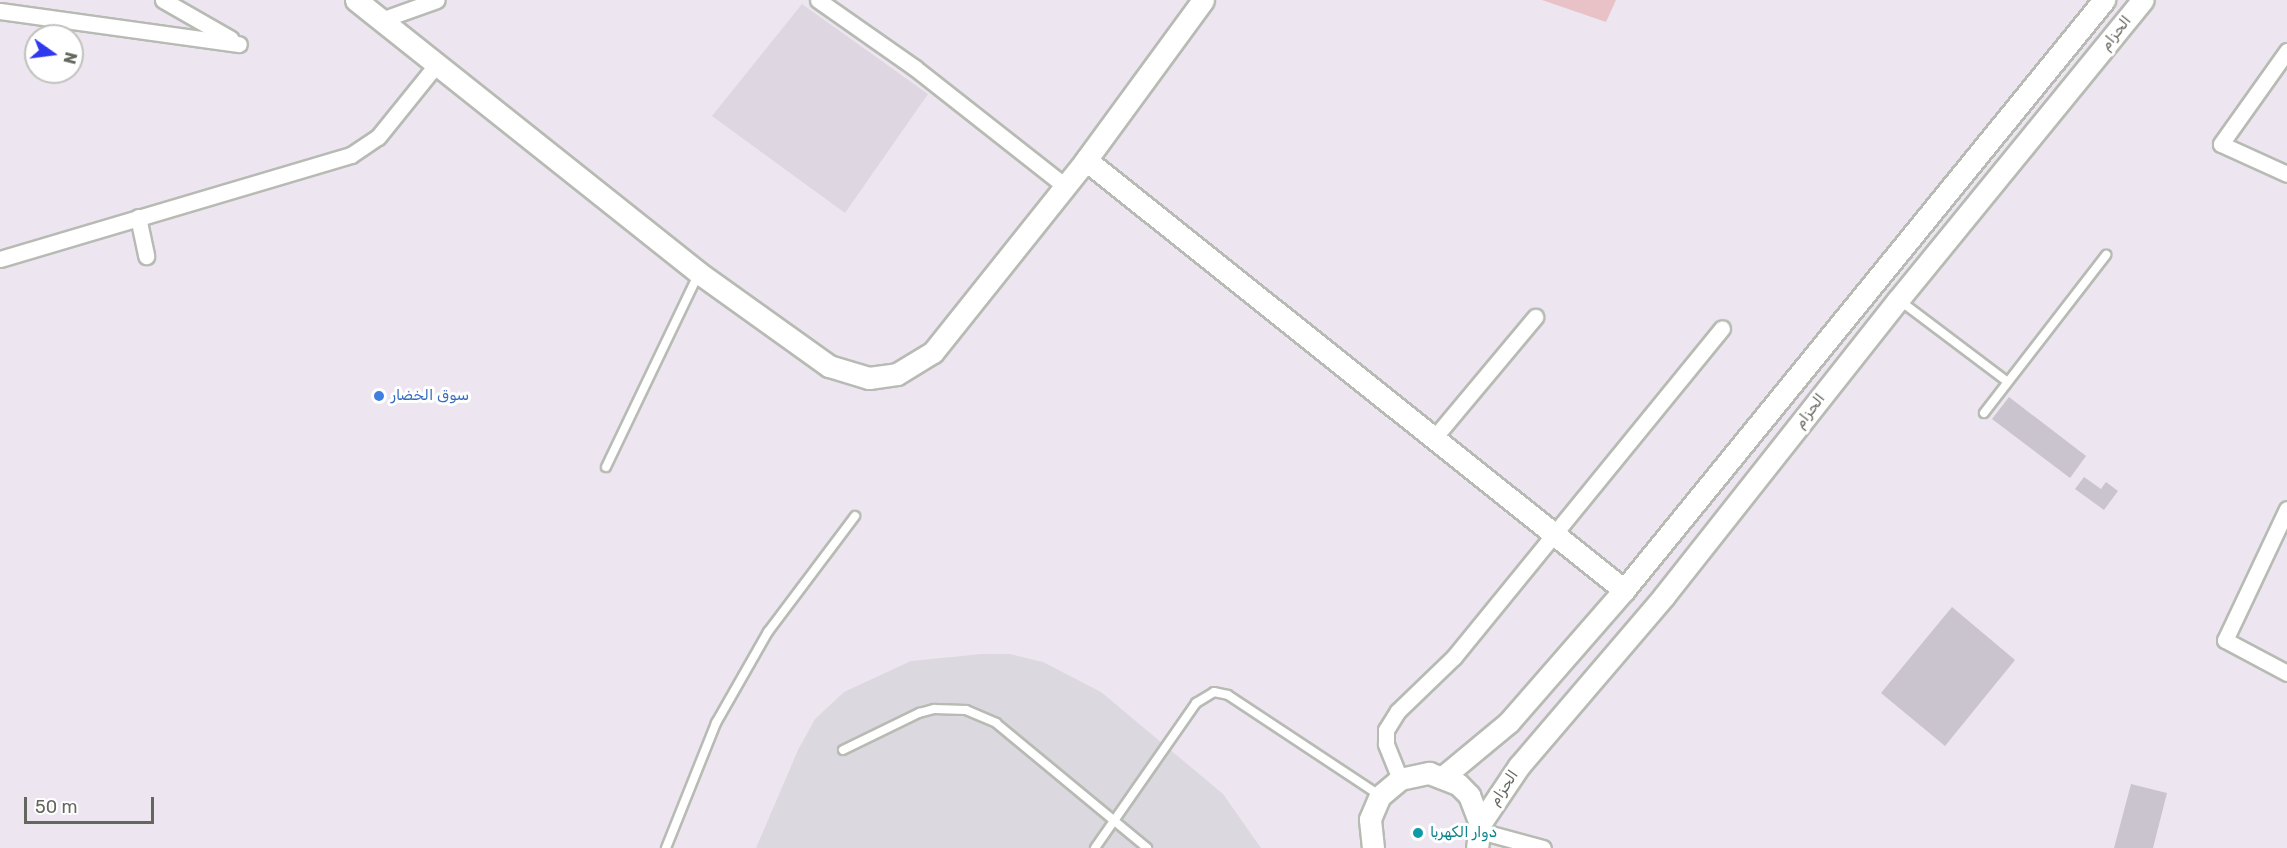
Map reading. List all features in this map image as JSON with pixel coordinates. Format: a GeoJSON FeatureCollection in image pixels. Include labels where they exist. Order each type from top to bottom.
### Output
{"type":"FeatureCollection","features":[{"type":"Feature","properties":{"kind":"main road"},"geometry":{"type":"LineString","coordinates":[[356,0],[699,273],[829,366],[862,377],[897,374],[933,352],[1086,160],[1203,0]]}},
{"type":"Feature","properties":{"kind":"main road","name":"الحزام"},"geometry":{"type":"LineString","coordinates":[[1444,776],[1509,722],[1631,582],[2104,0]]}},
{"type":"Feature","properties":{"kind":"main road","name":"الحزام"},"geometry":{"type":"LineString","coordinates":[[1479,834],[1519,766],[1664,596],[1898,300],[2143,0]]}},
{"type":"Feature","properties":{"kind":"main road"},"geometry":{"type":"LineString","coordinates":[[1086,160],[1554,534],[1631,582],[1664,596]]}},
{"type":"Feature","properties":{"kind":"main road"},"geometry":{"type":"LineString","coordinates":[[1367,842],[1380,796],[1400,779],[1421,774],[1444,776],[1469,795],[1479,834]]}},
{"type":"Feature","properties":{"kind":"street"},"geometry":{"type":"LineString","coordinates":[[0,10],[239,44],[163,0]]}},
{"type":"Feature","properties":{"kind":"street"},"geometry":{"type":"LineString","coordinates":[[381,20],[437,0]]}},
{"type":"Feature","properties":{"kind":"street"},"geometry":{"type":"LineString","coordinates":[[818,0],[915,68],[1065,186]]}},
{"type":"Feature","properties":{"kind":"street"},"geometry":{"type":"LineString","coordinates":[[2287,51],[2221,144],[2287,174]]}},
{"type":"Feature","properties":{"kind":"street"},"geometry":{"type":"LineString","coordinates":[[0,259],[138,217],[296,173],[367,148],[436,65]]}},
{"type":"Feature","properties":{"kind":"street"},"geometry":{"type":"LineString","coordinates":[[138,217],[146,256]]}},
{"type":"Feature","properties":{"kind":"street"},"geometry":{"type":"LineString","coordinates":[[1434,438],[1535,317]]}},
{"type":"Feature","properties":{"kind":"street"},"geometry":{"type":"LineString","coordinates":[[1400,779],[1386,744],[1386,730],[1391,721],[1454,657],[1722,328]]}},
{"type":"Feature","properties":{"kind":"street"},"geometry":{"type":"LineString","coordinates":[[2287,509],[2225,640],[2287,673]]}},
{"type":"Feature","properties":{"kind":"street"},"geometry":{"type":"LineString","coordinates":[[1479,834],[1543,848]]}},
{"type":"Feature","properties":{"kind":"lane"},"geometry":{"type":"LineString","coordinates":[[1984,413],[2106,255]]}},
{"type":"Feature","properties":{"kind":"lane"},"geometry":{"type":"LineString","coordinates":[[606,466],[699,273]]}},
{"type":"Feature","properties":{"kind":"lane"},"geometry":{"type":"LineString","coordinates":[[1898,300],[2008,382]]}},
{"type":"Feature","properties":{"kind":"lane"},"geometry":{"type":"LineString","coordinates":[[666,848],[716,723],[768,632],[855,516]]}},
{"type":"Feature","properties":{"kind":"lane"},"geometry":{"type":"LineString","coordinates":[[1095,848],[1196,703],[1214,692],[1228,695],[1380,796]]}},
{"type":"Feature","properties":{"kind":"lane"},"geometry":{"type":"LineString","coordinates":[[843,750],[919,713],[934,709],[966,710],[996,723],[1147,848]]}},
{"type":"Feature","properties":{"kind":"shaded area"},"geometry":{"type":"Polygon","coordinates":[[[1542,0],[1616,0],[1606,22],[1542,0]]]}},
{"type":"Feature","properties":{"kind":"shaded area"},"geometry":{"type":"Polygon","coordinates":[[[802,4],[928,94],[845,213],[712,116],[802,4]]]}},
{"type":"Feature","properties":{"kind":"shaded area"},"geometry":{"type":"Polygon","coordinates":[[[982,654],[1010,654],[1043,662],[1101,692],[1223,794],[1261,848],[756,848],[798,750],[815,719],[844,692],[911,661],[982,654]]]}},
{"type":"Feature","properties":{"kind":"building"},"geometry":{"type":"Polygon","coordinates":[[[2009,397],[2086,456],[2070,478],[1992,419],[2009,397]]]}},
{"type":"Feature","properties":{"kind":"building"},"geometry":{"type":"Polygon","coordinates":[[[2084,477],[2101,489],[2106,482],[2118,491],[2104,510],[2075,489],[2084,477]]]}},
{"type":"Feature","properties":{"kind":"building"},"geometry":{"type":"Polygon","coordinates":[[[1952,607],[2015,660],[1945,746],[1881,693],[1952,607]]]}},
{"type":"Feature","properties":{"kind":"building"},"geometry":{"type":"Polygon","coordinates":[[[2131,784],[2167,793],[2153,848],[2114,848],[2131,784]]]}},
{"type":"Feature","properties":{"kind":"place","name":"سوق الخضار"},"geometry":{"type":"Point","coordinates":[379,396]}},
{"type":"Feature","properties":{"kind":"place","name":"دوار الكهربا"},"geometry":{"type":"Point","coordinates":[1418,833]}}]}
